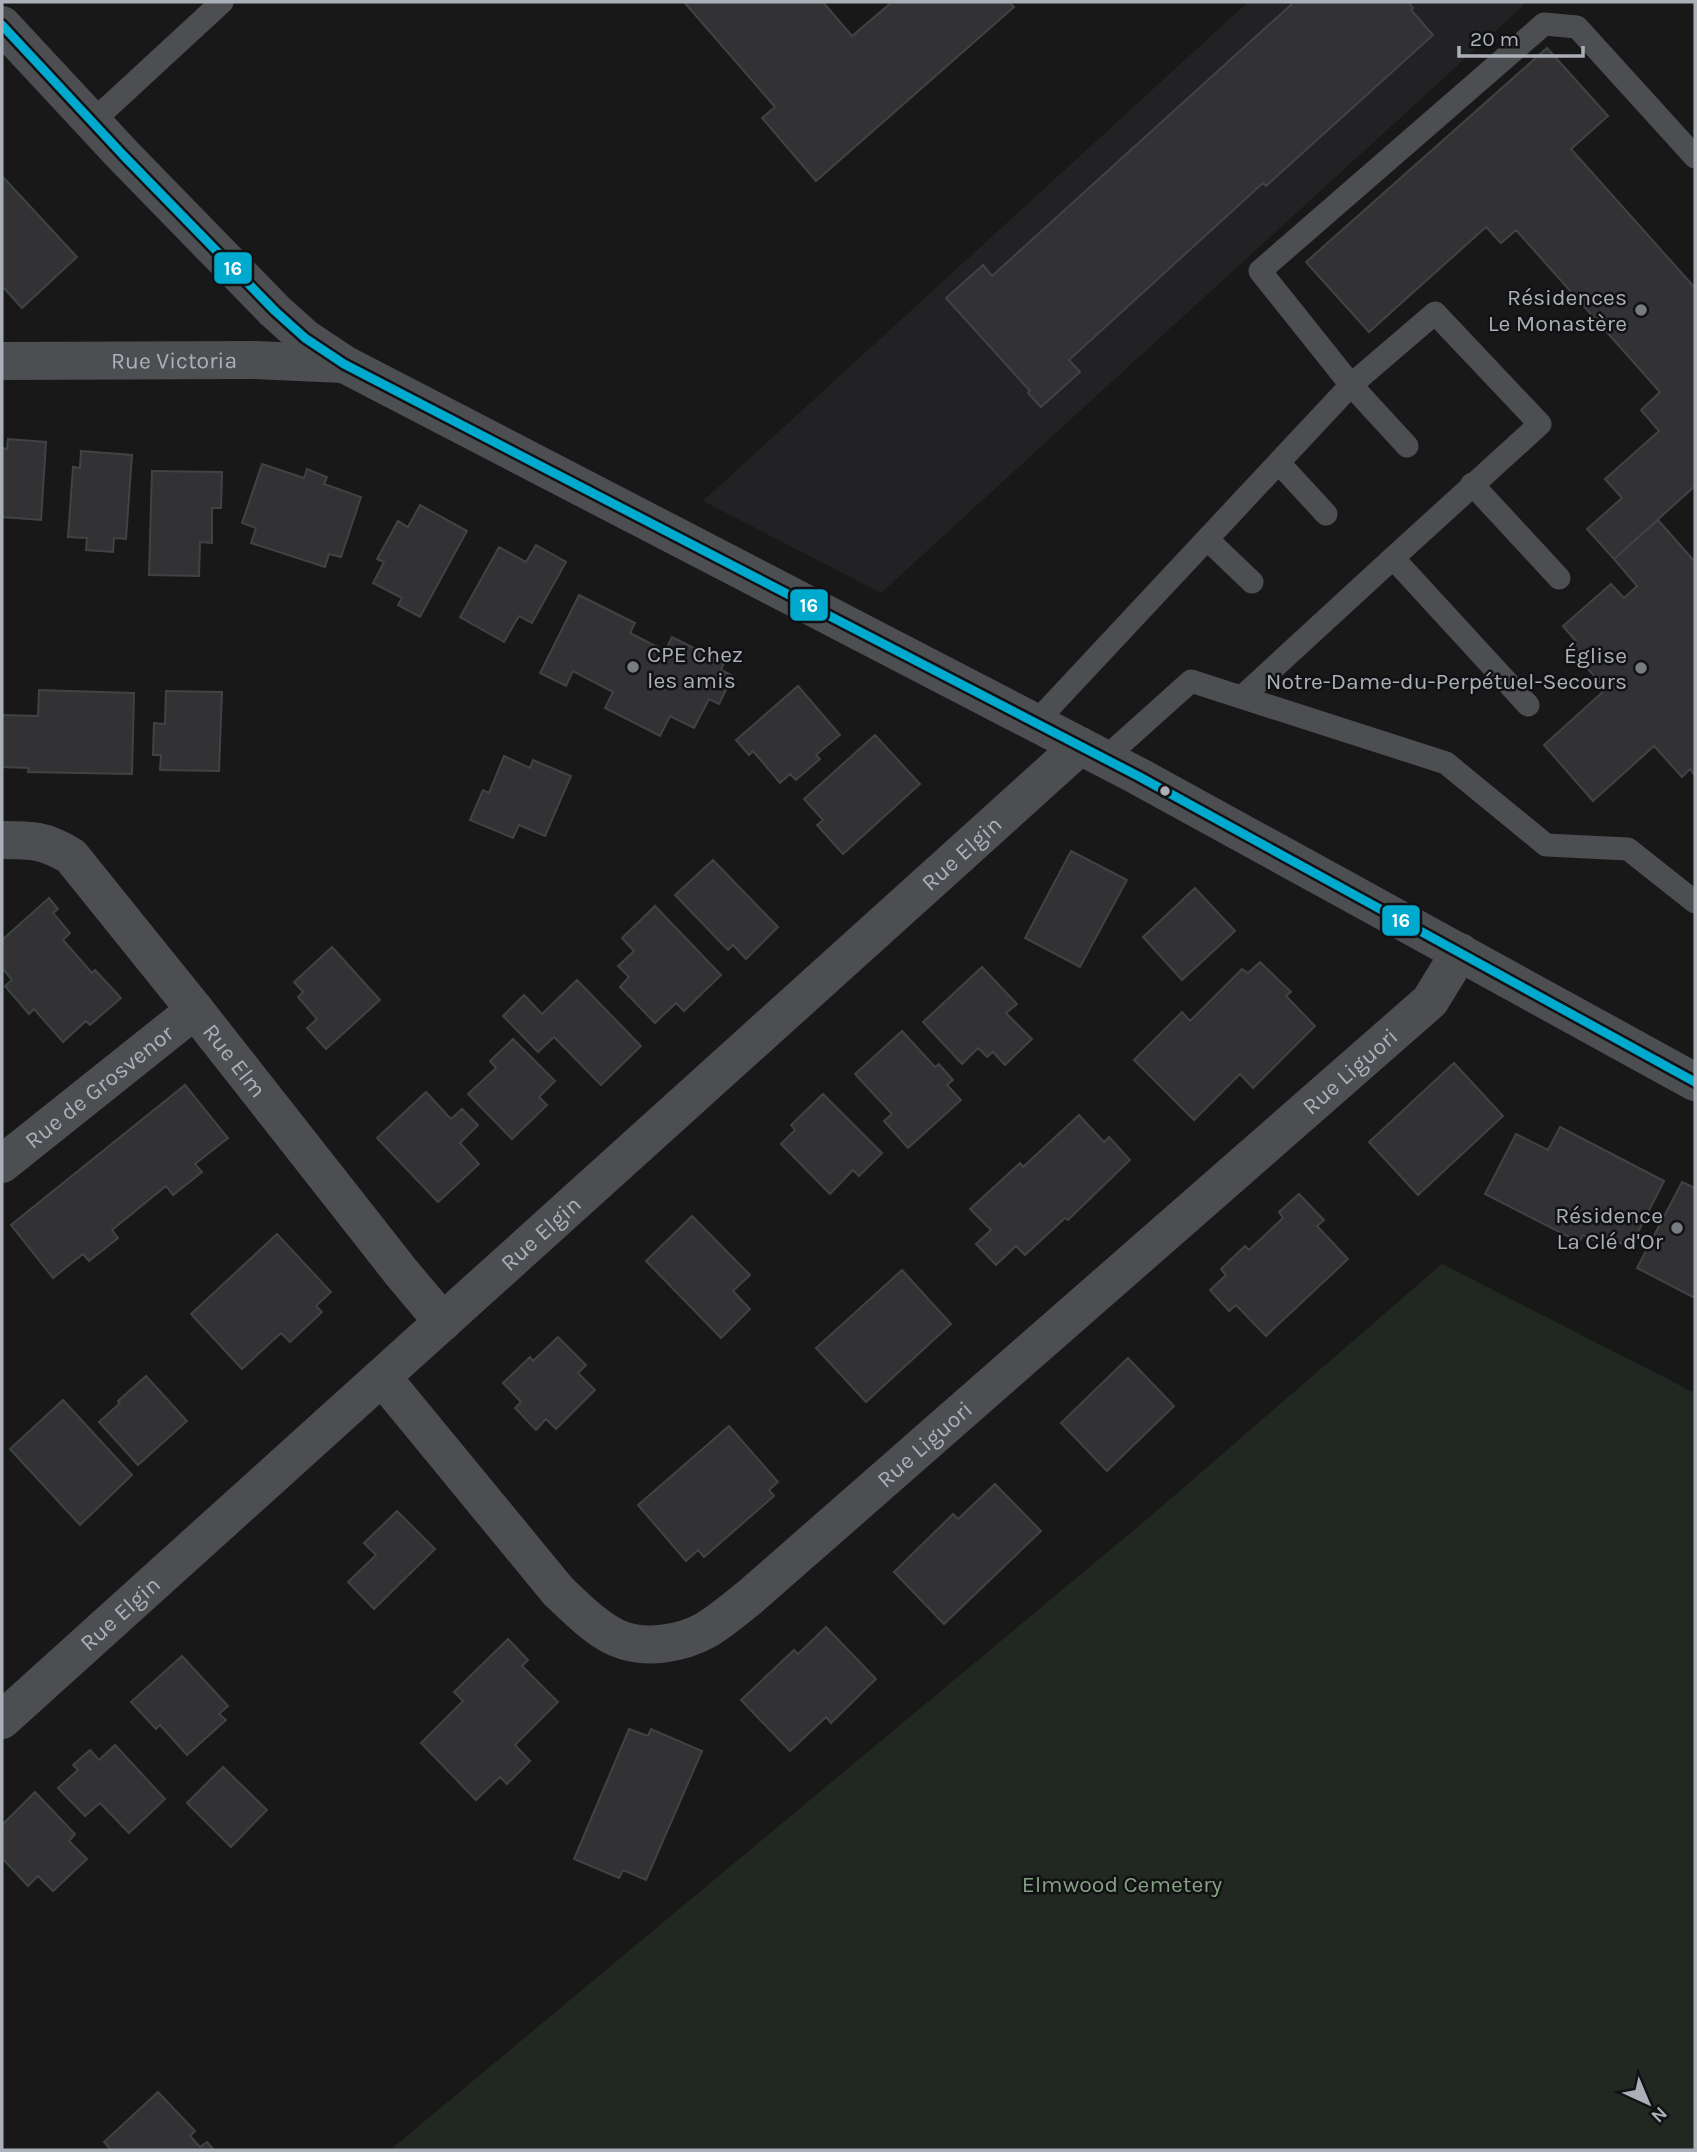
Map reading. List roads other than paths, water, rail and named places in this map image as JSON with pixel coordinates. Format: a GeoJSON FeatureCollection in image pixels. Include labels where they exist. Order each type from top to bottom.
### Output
{"type":"FeatureCollection","features":[{"type":"Feature","properties":{"kind":"street"},"geometry":{"type":"LineString","coordinates":[[2,25],[275,311],[305,338],[344,365],[1092,752],[1460,952],[1687,1067]]}},
{"type":"Feature","properties":{"kind":"street","name":"Rue Victoria"},"geometry":{"type":"LineString","coordinates":[[2,360],[255,360],[344,365]]}},
{"type":"Feature","properties":{"kind":"street","name":"Rue Elgin"},"geometry":{"type":"LineString","coordinates":[[2,1720],[443,1322],[1092,752]]}},
{"type":"Feature","properties":{"kind":"street","name":"Rue Elm"},"geometry":{"type":"LineString","coordinates":[[2,840],[50,844],[71,856],[443,1322]]}},
{"type":"Feature","properties":{"kind":"street","name":"Rue Liguori"},"geometry":{"type":"LineString","coordinates":[[382,1377],[558,1591],[590,1620],[618,1639],[645,1645],[674,1642],[706,1630],[750,1597],[1430,1001],[1460,952]]}},
{"type":"Feature","properties":{"kind":"street","name":"Rue de Grosvenor"},"geometry":{"type":"LineString","coordinates":[[2,1164],[195,1010]]}},
{"type":"Feature","properties":{"kind":"lane"},"geometry":{"type":"LineString","coordinates":[[92,122],[222,2]]}},
{"type":"Feature","properties":{"kind":"lane"},"geometry":{"type":"LineString","coordinates":[[1407,446],[1351,385],[1260,271],[1544,24],[1577,27],[1695,157]]}},
{"type":"Feature","properties":{"kind":"lane"},"geometry":{"type":"LineString","coordinates":[[1035,723],[1351,385],[1435,313],[1541,424],[1472,484],[1242,697]]}},
{"type":"Feature","properties":{"kind":"lane"},"geometry":{"type":"LineString","coordinates":[[1279,463],[1326,514]]}},
{"type":"Feature","properties":{"kind":"lane"},"geometry":{"type":"LineString","coordinates":[[1472,484],[1559,578]]}},
{"type":"Feature","properties":{"kind":"lane"},"geometry":{"type":"LineString","coordinates":[[1207,539],[1252,582]]}},
{"type":"Feature","properties":{"kind":"lane"},"geometry":{"type":"LineString","coordinates":[[1393,558],[1528,705]]}},
{"type":"Feature","properties":{"kind":"lane"},"geometry":{"type":"LineString","coordinates":[[1092,752],[1191,681],[1446,763],[1546,845],[1628,849],[1695,902]]}},
{"type":"Feature","properties":{"kind":"place","name":"Résidences Le Monastère"},"geometry":{"type":"Point","coordinates":[1641,310]}},
{"type":"Feature","properties":{"kind":"place","name":"CPE Chez les amis"},"geometry":{"type":"Point","coordinates":[633,667]}},
{"type":"Feature","properties":{"kind":"place","name":"Église Notre-Dame-du-Perpétuel-Secours"},"geometry":{"type":"Point","coordinates":[1641,668]}},
{"type":"Feature","properties":{"kind":"place","name":"Résidence La Clé d'Or"},"geometry":{"type":"Point","coordinates":[1677,1228]}},
{"type":"Feature","properties":{"kind":"park label","name":"Elmwood Cemetery"},"geometry":{"type":"Point","coordinates":[1122,1884]}}]}
